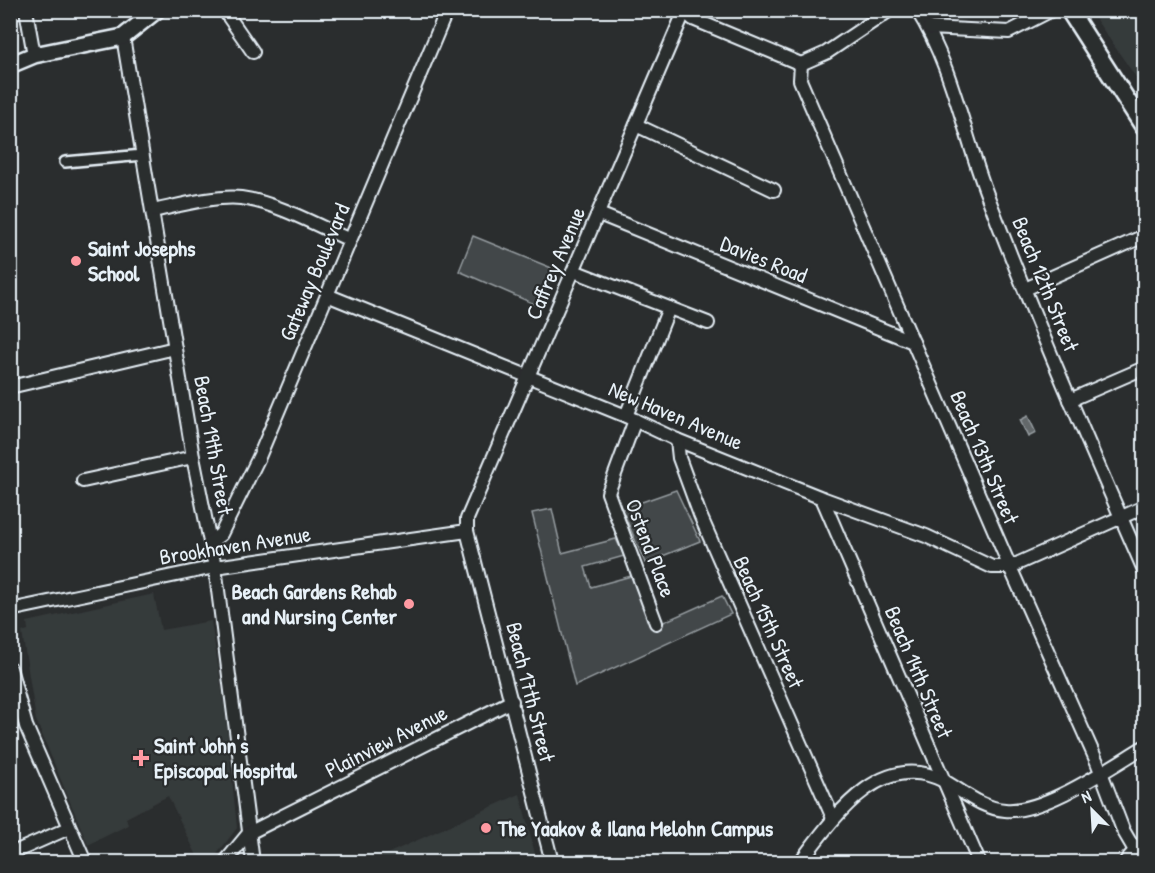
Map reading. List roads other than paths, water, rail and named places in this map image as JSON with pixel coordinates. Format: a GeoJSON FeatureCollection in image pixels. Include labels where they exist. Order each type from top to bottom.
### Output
{"type":"FeatureCollection","features":[{"type":"Feature","properties":{"kind":"main road"},"geometry":{"type":"LineString","coordinates":[[1069,10],[1144,127]]}},
{"type":"Feature","properties":{"kind":"street"},"geometry":{"type":"LineString","coordinates":[[26,10],[34,55]]}},
{"type":"Feature","properties":{"kind":"street"},"geometry":{"type":"LineString","coordinates":[[10,65],[34,55],[123,37],[157,10]]}},
{"type":"Feature","properties":{"kind":"street"},"geometry":{"type":"LineString","coordinates":[[224,10],[253,52]]}},
{"type":"Feature","properties":{"kind":"street","name":"Gateway Boulevard"},"geometry":{"type":"LineString","coordinates":[[210,543],[221,534],[259,457],[447,10]]}},
{"type":"Feature","properties":{"kind":"street"},"geometry":{"type":"LineString","coordinates":[[684,11],[693,19],[801,64],[826,53],[890,10]]}},
{"type":"Feature","properties":{"kind":"street","name":"Beach 12th Street"},"geometry":{"type":"LineString","coordinates":[[917,10],[937,45],[987,196],[1070,400],[1144,570]]}},
{"type":"Feature","properties":{"kind":"street"},"geometry":{"type":"LineString","coordinates":[[929,28],[1009,32],[1052,10]]}},
{"type":"Feature","properties":{"kind":"street","name":"Caffrey Avenue"},"geometry":{"type":"LineString","coordinates":[[467,531],[467,519],[684,11]]}},
{"type":"Feature","properties":{"kind":"street","name":"Beach 19th Street"},"geometry":{"type":"LineString","coordinates":[[123,37],[193,457],[215,567],[253,862]]}},
{"type":"Feature","properties":{"kind":"street","name":"Beach 13th Street"},"geometry":{"type":"LineString","coordinates":[[801,64],[800,80],[1101,772],[1124,830],[1139,857]]}},
{"type":"Feature","properties":{"kind":"street"},"geometry":{"type":"LineString","coordinates":[[636,125],[774,190]]}},
{"type":"Feature","properties":{"kind":"street"},"geometry":{"type":"LineString","coordinates":[[65,162],[143,154]]}},
{"type":"Feature","properties":{"kind":"street"},"geometry":{"type":"LineString","coordinates":[[153,211],[222,198],[239,198],[261,202],[350,240]]}},
{"type":"Feature","properties":{"kind":"street","name":"Davies Road"},"geometry":{"type":"LineString","coordinates":[[598,214],[913,342]]}},
{"type":"Feature","properties":{"kind":"street"},"geometry":{"type":"LineString","coordinates":[[1025,289],[1144,236]]}},
{"type":"Feature","properties":{"kind":"street"},"geometry":{"type":"LineString","coordinates":[[574,271],[708,323]]}},
{"type":"Feature","properties":{"kind":"street","name":"New Haven Avenue"},"geometry":{"type":"LineString","coordinates":[[327,294],[631,418],[678,440],[822,498],[926,536],[992,567],[1010,567]]}},
{"type":"Feature","properties":{"kind":"street","name":"Ostend Place"},"geometry":{"type":"LineString","coordinates":[[656,622],[608,493],[669,308]]}},
{"type":"Feature","properties":{"kind":"street"},"geometry":{"type":"LineString","coordinates":[[10,387],[175,348]]}},
{"type":"Feature","properties":{"kind":"street"},"geometry":{"type":"LineString","coordinates":[[1070,400],[1144,368]]}},
{"type":"Feature","properties":{"kind":"street","name":"Beach 15th Street"},"geometry":{"type":"LineString","coordinates":[[678,440],[679,458],[700,515],[833,818]]}},
{"type":"Feature","properties":{"kind":"street"},"geometry":{"type":"LineString","coordinates":[[82,481],[193,457]]}},
{"type":"Feature","properties":{"kind":"street","name":"Beach 14th Street"},"geometry":{"type":"LineString","coordinates":[[822,498],[979,862]]}},
{"type":"Feature","properties":{"kind":"street"},"geometry":{"type":"LineString","coordinates":[[1010,567],[1144,507]]}},
{"type":"Feature","properties":{"kind":"street","name":"Brookhaven Avenue"},"geometry":{"type":"LineString","coordinates":[[10,610],[215,567],[467,531]]}},
{"type":"Feature","properties":{"kind":"street","name":"Beach 17th Street"},"geometry":{"type":"LineString","coordinates":[[467,531],[552,862]]}},
{"type":"Feature","properties":{"kind":"street"},"geometry":{"type":"LineString","coordinates":[[10,668],[26,726],[85,862]]}},
{"type":"Feature","properties":{"kind":"street","name":"Plainview Avenue"},"geometry":{"type":"LineString","coordinates":[[225,862],[249,833],[512,701]]}},
{"type":"Feature","properties":{"kind":"street"},"geometry":{"type":"LineString","coordinates":[[800,862],[833,818],[864,788],[887,778],[917,773],[942,780],[969,798],[987,806],[1006,810],[1023,809],[1040,804],[1144,747]]}},
{"type":"Feature","properties":{"kind":"street"},"geometry":{"type":"LineString","coordinates":[[10,854],[69,828]]}},
{"type":"Feature","properties":{"kind":"place","name":"Saint Josephs School"},"geometry":{"type":"Point","coordinates":[76,261]}},
{"type":"Feature","properties":{"kind":"place","name":"Beach Gardens Rehab and Nursing Center"},"geometry":{"type":"Point","coordinates":[409,604]}},
{"type":"Feature","properties":{"kind":"place","name":"Saint John's Episcopal Hospital"},"geometry":{"type":"Point","coordinates":[141,758]}},
{"type":"Feature","properties":{"kind":"place","name":"The Yaakov & Ilana Melohn Campus"},"geometry":{"type":"Point","coordinates":[486,828]}}]}
